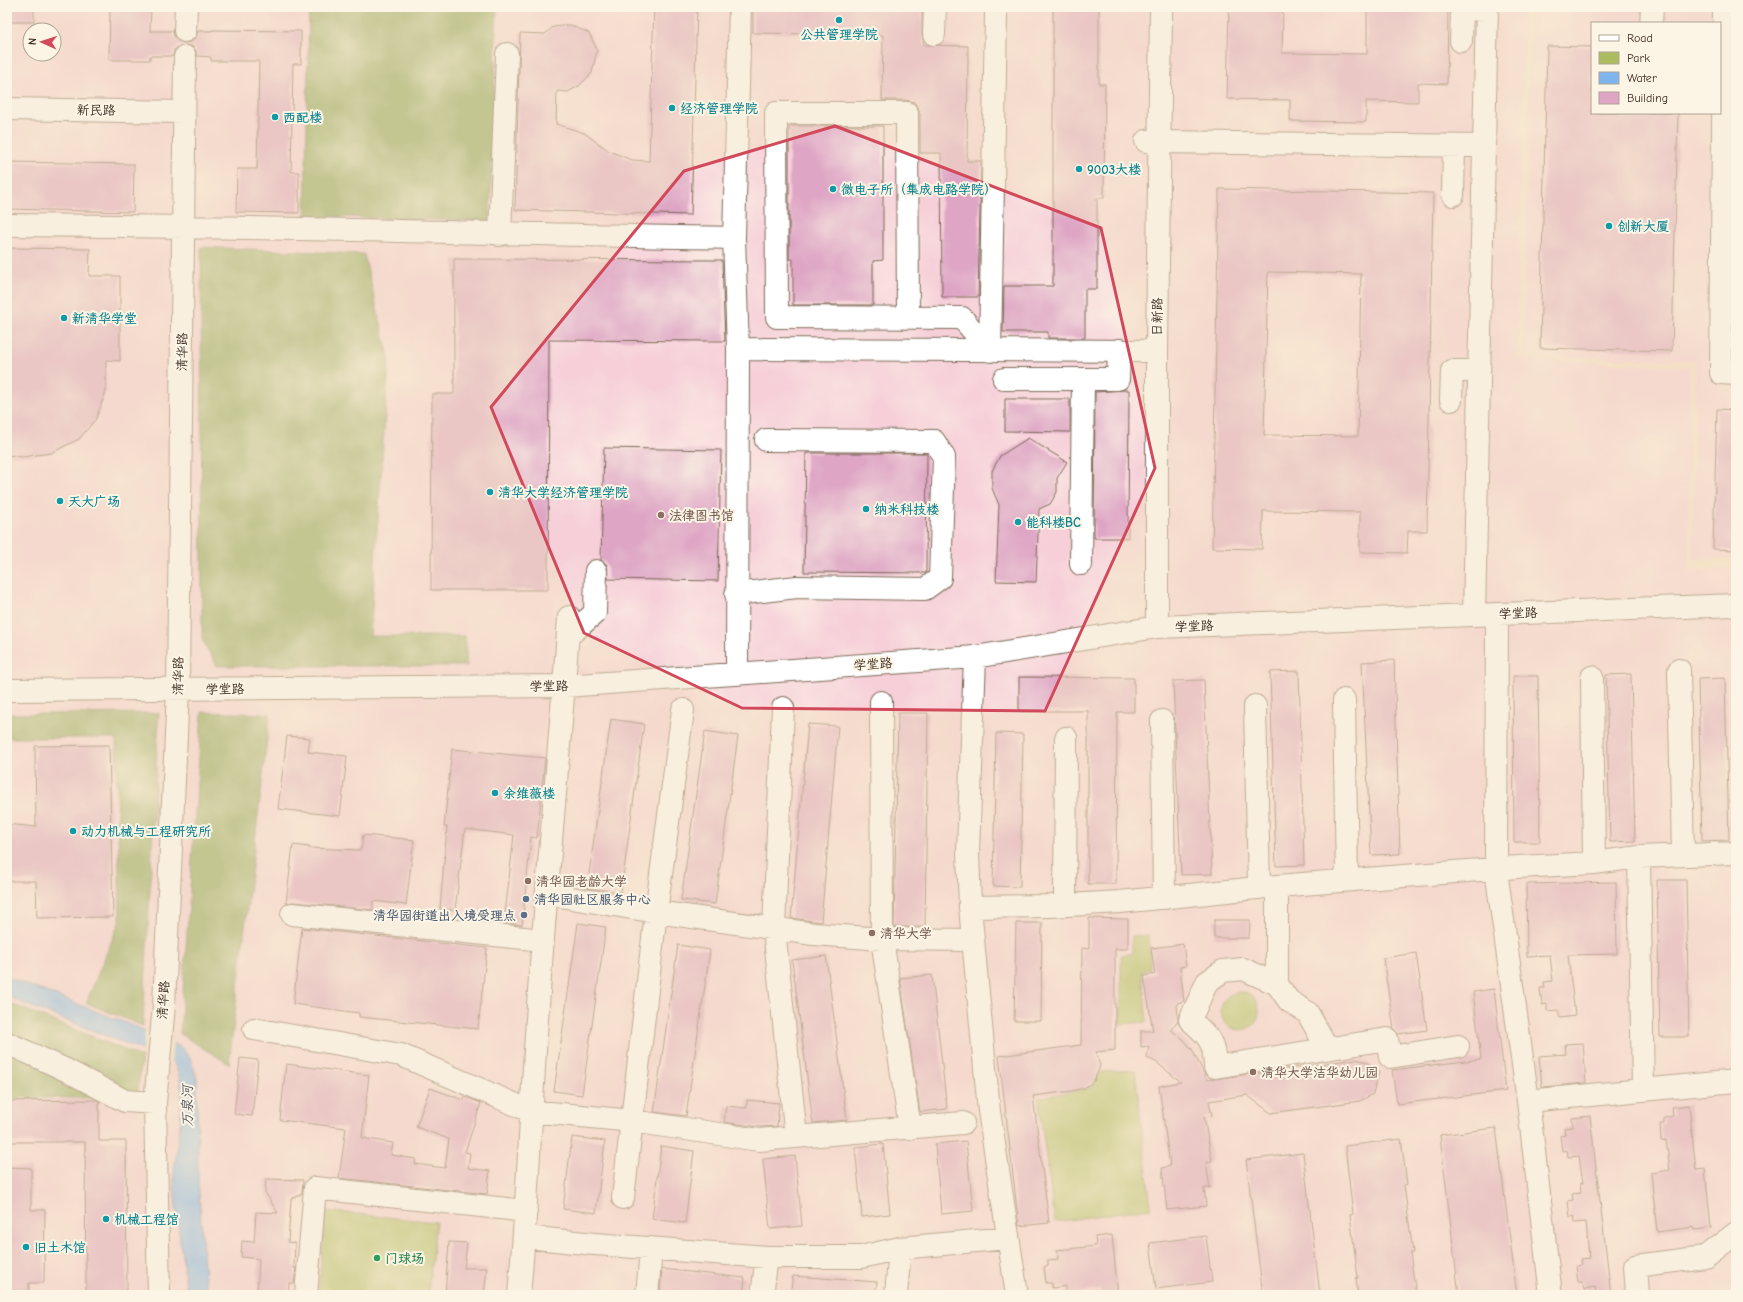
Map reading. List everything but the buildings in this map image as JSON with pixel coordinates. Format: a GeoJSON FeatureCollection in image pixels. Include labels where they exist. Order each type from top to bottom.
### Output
{"type":"FeatureCollection","features":[{"type":"Feature","properties":{"kind":"street"},"geometry":{"type":"LineString","coordinates":[[185,31],[186,7]]}},
{"type":"Feature","properties":{"kind":"street"},"geometry":{"type":"LineString","coordinates":[[737,674],[736,594],[738,348],[734,238],[740,7]]}},
{"type":"Feature","properties":{"kind":"street"},"geometry":{"type":"LineString","coordinates":[[934,34],[935,7]]}},
{"type":"Feature","properties":{"kind":"street","name":"日新路"},"geometry":{"type":"LineString","coordinates":[[1158,627],[1157,350],[1152,142],[1161,7]]}},
{"type":"Feature","properties":{"kind":"street"},"geometry":{"type":"LineString","coordinates":[[1652,7],[1652,22]]}},
{"type":"Feature","properties":{"kind":"street"},"geometry":{"type":"LineString","coordinates":[[1461,41],[1462,8],[1486,9],[1474,615]]}},
{"type":"Feature","properties":{"kind":"street"},"geometry":{"type":"LineString","coordinates":[[1736,9],[1724,9],[1722,32],[1721,373],[1736,374]]}},
{"type":"Feature","properties":{"kind":"street"},"geometry":{"type":"LineString","coordinates":[[990,11],[990,351]]}},
{"type":"Feature","properties":{"kind":"street"},"geometry":{"type":"LineString","coordinates":[[500,234],[507,54]]}},
{"type":"Feature","properties":{"kind":"street","name":"清华路"},"geometry":{"type":"LineString","coordinates":[[159,1295],[155,1095],[164,1005],[178,690],[185,56]]}},
{"type":"Feature","properties":{"kind":"street","name":"新民路"},"geometry":{"type":"LineString","coordinates":[[7,109],[184,112]]}},
{"type":"Feature","properties":{"kind":"street"},"geometry":{"type":"LineString","coordinates":[[908,318],[908,113],[776,112],[776,317],[908,318],[962,318],[990,351]]}},
{"type":"Feature","properties":{"kind":"street"},"geometry":{"type":"LineString","coordinates":[[1152,142],[1483,146]]}},
{"type":"Feature","properties":{"kind":"street"},"geometry":{"type":"LineString","coordinates":[[1453,195],[1454,146]]}},
{"type":"Feature","properties":{"kind":"street"},"geometry":{"type":"LineString","coordinates":[[500,234],[510,204]]}},
{"type":"Feature","properties":{"kind":"street"},"geometry":{"type":"LineString","coordinates":[[7,225],[183,226],[734,238]]}},
{"type":"Feature","properties":{"kind":"street"},"geometry":{"type":"LineString","coordinates":[[738,348],[990,351],[1157,350]]}},
{"type":"Feature","properties":{"kind":"street"},"geometry":{"type":"LineString","coordinates":[[1004,379],[1118,379],[1119,350]]}},
{"type":"Feature","properties":{"kind":"street"},"geometry":{"type":"LineString","coordinates":[[1452,400],[1452,371],[1478,371]]}},
{"type":"Feature","properties":{"kind":"street"},"geometry":{"type":"LineString","coordinates":[[1082,564],[1083,379]]}},
{"type":"Feature","properties":{"kind":"street"},"geometry":{"type":"LineString","coordinates":[[736,594],[797,587],[925,589],[940,578],[944,457],[934,441],[766,440]]}},
{"type":"Feature","properties":{"kind":"street"},"geometry":{"type":"LineString","coordinates":[[519,1295],[525,1237],[530,1111],[565,686],[568,627],[595,613],[596,571]]}},
{"type":"Feature","properties":{"kind":"street","name":"学堂路"},"geometry":{"type":"LineString","coordinates":[[7,690],[178,690],[565,686],[976,657],[1158,627],[1736,605]]}},
{"type":"Feature","properties":{"kind":"street"},"geometry":{"type":"LineString","coordinates":[[1497,614],[1496,870],[1528,1101],[1551,1295]]}},
{"type":"Feature","properties":{"kind":"street"},"geometry":{"type":"LineString","coordinates":[[976,657],[968,852],[972,940],[989,1111],[1017,1295]]}},
{"type":"Feature","properties":{"kind":"street"},"geometry":{"type":"LineString","coordinates":[[1679,670],[1683,855]]}},
{"type":"Feature","properties":{"kind":"street"},"geometry":{"type":"LineString","coordinates":[[1592,677],[1594,863]]}},
{"type":"Feature","properties":{"kind":"street"},"geometry":{"type":"LineString","coordinates":[[1344,700],[1347,880]]}},
{"type":"Feature","properties":{"kind":"street"},"geometry":{"type":"LineString","coordinates":[[881,702],[882,939],[910,1128]]}},
{"type":"Feature","properties":{"kind":"street"},"geometry":{"type":"LineString","coordinates":[[1254,706],[1277,984],[1289,1001],[1307,1012],[1326,1049]]}},
{"type":"Feature","properties":{"kind":"street"},"geometry":{"type":"LineString","coordinates":[[783,708],[774,929],[796,1137]]}},
{"type":"Feature","properties":{"kind":"street"},"geometry":{"type":"LineString","coordinates":[[623,1198],[656,912],[683,710]]}},
{"type":"Feature","properties":{"kind":"street"},"geometry":{"type":"LineString","coordinates":[[1162,721],[1164,898]]}},
{"type":"Feature","properties":{"kind":"street"},"geometry":{"type":"LineString","coordinates":[[1065,905],[1066,738]]}},
{"type":"Feature","properties":{"kind":"street"},"geometry":{"type":"LineString","coordinates":[[970,907],[1065,905],[1164,898],[1347,880],[1594,863],[1639,857],[1736,853]]}},
{"type":"Feature","properties":{"kind":"street"},"geometry":{"type":"LineString","coordinates":[[1639,857],[1643,1090]]}},
{"type":"Feature","properties":{"kind":"street"},"geometry":{"type":"LineString","coordinates":[[547,894],[774,929],[882,939],[972,940]]}},
{"type":"Feature","properties":{"kind":"street"},"geometry":{"type":"LineString","coordinates":[[292,914],[543,940]]}},
{"type":"Feature","properties":{"kind":"street"},"geometry":{"type":"LineString","coordinates":[[1277,984],[1243,969],[1223,971],[1208,982],[1190,1020],[1206,1035],[1214,1048],[1215,1067],[1387,1039],[1390,1057],[1458,1046]]}},
{"type":"Feature","properties":{"kind":"street"},"geometry":{"type":"LineString","coordinates":[[254,1029],[401,1055],[530,1111],[632,1120],[759,1140],[962,1123]]}},
{"type":"Feature","properties":{"kind":"street"},"geometry":{"type":"LineString","coordinates":[[7,1043],[64,1069],[125,1101],[155,1095]]}},
{"type":"Feature","properties":{"kind":"street"},"geometry":{"type":"LineString","coordinates":[[1528,1101],[1736,1081]]}},
{"type":"Feature","properties":{"kind":"street"},"geometry":{"type":"LineString","coordinates":[[306,1295],[315,1188],[526,1211]]}},
{"type":"Feature","properties":{"kind":"street"},"geometry":{"type":"LineString","coordinates":[[1637,1295],[1635,1266],[1705,1257],[1736,1234]]}},
{"type":"Feature","properties":{"kind":"street"},"geometry":{"type":"LineString","coordinates":[[525,1237],[651,1249],[767,1257],[861,1257],[900,1248],[1008,1238]]}},
{"type":"Feature","properties":{"kind":"street"},"geometry":{"type":"LineString","coordinates":[[896,1295],[900,1248]]}},
{"type":"Feature","properties":{"kind":"street"},"geometry":{"type":"LineString","coordinates":[[647,1295],[651,1249]]}},
{"type":"Feature","properties":{"kind":"street"},"geometry":{"type":"LineString","coordinates":[[762,1295],[767,1257]]}},
{"type":"Feature","properties":{"kind":"highlighted area"},"geometry":{"type":"Polygon","coordinates":[[[835,126],[1101,228],[1155,468],[1045,711],[742,708],[584,633],[491,407],[684,171],[835,126]]]}},
{"type":"Feature","properties":{"kind":"shaded area","name":"清华大学"},"geometry":{"type":"Polygon","coordinates":[[[7,7],[1524,7],[1517,358],[1690,367],[1689,570],[1736,569],[1736,1295],[7,1295],[7,7]]]}},
{"type":"Feature","properties":{"kind":"shaded area"},"geometry":{"type":"Polygon","coordinates":[[[1531,7],[1736,7],[1736,559],[1692,559],[1695,361],[1523,356],[1531,7]]]}},
{"type":"Feature","properties":{"kind":"green space"},"geometry":{"type":"Polygon","coordinates":[[[309,7],[497,7],[490,221],[305,216],[309,7]]]}},
{"type":"Feature","properties":{"kind":"green space"},"geometry":{"type":"Polygon","coordinates":[[[201,247],[364,254],[389,358],[370,636],[465,636],[467,666],[217,666],[202,640],[201,247]]]}},
{"type":"Feature","properties":{"kind":"green space"},"geometry":{"type":"Polygon","coordinates":[[[202,712],[270,714],[229,1064],[180,1034],[202,712]]]}},
{"type":"Feature","properties":{"kind":"green space"},"geometry":{"type":"Polygon","coordinates":[[[159,713],[143,1026],[86,1003],[120,920],[116,738],[7,738],[7,714],[159,713]]]}},
{"type":"Feature","properties":{"kind":"green space"},"geometry":{"type":"Polygon","coordinates":[[[1149,935],[1150,969],[1142,972],[1147,1022],[1121,1024],[1121,955],[1132,954],[1132,936],[1149,935]]]}},
{"type":"Feature","properties":{"kind":"green space"},"geometry":{"type":"Polygon","coordinates":[[[1236,992],[1244,992],[1254,997],[1258,1004],[1258,1018],[1254,1025],[1244,1030],[1236,1030],[1226,1025],[1224,1022],[1221,1015],[1221,1007],[1226,997],[1229,995],[1236,992]]]}},
{"type":"Feature","properties":{"kind":"green space"},"geometry":{"type":"Polygon","coordinates":[[[7,1002],[142,1057],[137,1097],[7,1031],[7,1002]]]}},
{"type":"Feature","properties":{"kind":"green space"},"geometry":{"type":"Polygon","coordinates":[[[7,1047],[115,1098],[7,1098],[7,1047]]]}},
{"type":"Feature","properties":{"kind":"green space"},"geometry":{"type":"Polygon","coordinates":[[[1135,1070],[1151,1208],[1055,1222],[1038,1098],[1091,1088],[1101,1072],[1135,1070]]]}},
{"type":"Feature","properties":{"kind":"green space","name":"门球场"},"geometry":{"type":"Polygon","coordinates":[[[326,1211],[436,1222],[428,1295],[318,1295],[326,1211]]]}},
{"type":"Feature","properties":{"kind":"water","name":"万泉河"},"geometry":{"type":"Polygon","coordinates":[[[7,977],[134,1026],[181,1047],[190,1058],[197,1078],[198,1180],[206,1295],[187,1295],[174,1182],[174,1168],[182,1104],[179,1075],[173,1062],[7,997],[7,977]]]}},
{"type":"Feature","properties":{"kind":"pier"},"geometry":{"type":"Polygon","coordinates":[[[145,1029],[173,1041],[171,1063],[143,1053],[145,1029]]]}},
{"type":"Feature","properties":{"kind":"place","name":"公共管理学院"},"geometry":{"type":"Point","coordinates":[839,20]}},
{"type":"Feature","properties":{"kind":"place","name":"经济管理学院"},"geometry":{"type":"Point","coordinates":[672,108]}},
{"type":"Feature","properties":{"kind":"place","name":"西配楼"},"geometry":{"type":"Point","coordinates":[275,117]}},
{"type":"Feature","properties":{"kind":"place","name":"9003大楼"},"geometry":{"type":"Point","coordinates":[1079,169]}},
{"type":"Feature","properties":{"kind":"place","name":"微电子所（集成电路学院）"},"geometry":{"type":"Point","coordinates":[833,189]}},
{"type":"Feature","properties":{"kind":"place","name":"创新大厦"},"geometry":{"type":"Point","coordinates":[1609,226]}},
{"type":"Feature","properties":{"kind":"place","name":"新清华学堂"},"geometry":{"type":"Point","coordinates":[64,318]}},
{"type":"Feature","properties":{"kind":"place","name":"清华大学经济管理学院"},"geometry":{"type":"Point","coordinates":[490,492]}},
{"type":"Feature","properties":{"kind":"place","name":"天大广场"},"geometry":{"type":"Point","coordinates":[60,501]}},
{"type":"Feature","properties":{"kind":"place","name":"纳米科技楼"},"geometry":{"type":"Point","coordinates":[866,509]}},
{"type":"Feature","properties":{"kind":"place","name":"法律图书馆"},"geometry":{"type":"Point","coordinates":[661,515]}},
{"type":"Feature","properties":{"kind":"place","name":"能科楼BC"},"geometry":{"type":"Point","coordinates":[1018,522]}},
{"type":"Feature","properties":{"kind":"place","name":"余维薇楼"},"geometry":{"type":"Point","coordinates":[495,793]}},
{"type":"Feature","properties":{"kind":"place","name":"动力机械与工程研究所"},"geometry":{"type":"Point","coordinates":[73,831]}},
{"type":"Feature","properties":{"kind":"place","name":"清华园老龄大学"},"geometry":{"type":"Point","coordinates":[528,881]}},
{"type":"Feature","properties":{"kind":"place","name":"清华园社区服务中心"},"geometry":{"type":"Point","coordinates":[526,899]}},
{"type":"Feature","properties":{"kind":"place","name":"清华园街道出入境受理点"},"geometry":{"type":"Point","coordinates":[524,915]}},
{"type":"Feature","properties":{"kind":"place","name":"清华大学"},"geometry":{"type":"Point","coordinates":[872,933]}},
{"type":"Feature","properties":{"kind":"place","name":"清华大学洁华幼儿园"},"geometry":{"type":"Point","coordinates":[1253,1072]}},
{"type":"Feature","properties":{"kind":"place","name":"机械工程馆"},"geometry":{"type":"Point","coordinates":[106,1219]}},
{"type":"Feature","properties":{"kind":"place","name":"旧土木馆"},"geometry":{"type":"Point","coordinates":[26,1247]}},
{"type":"Feature","properties":{"kind":"place","name":"门球场"},"geometry":{"type":"Point","coordinates":[377,1258]}}]}
